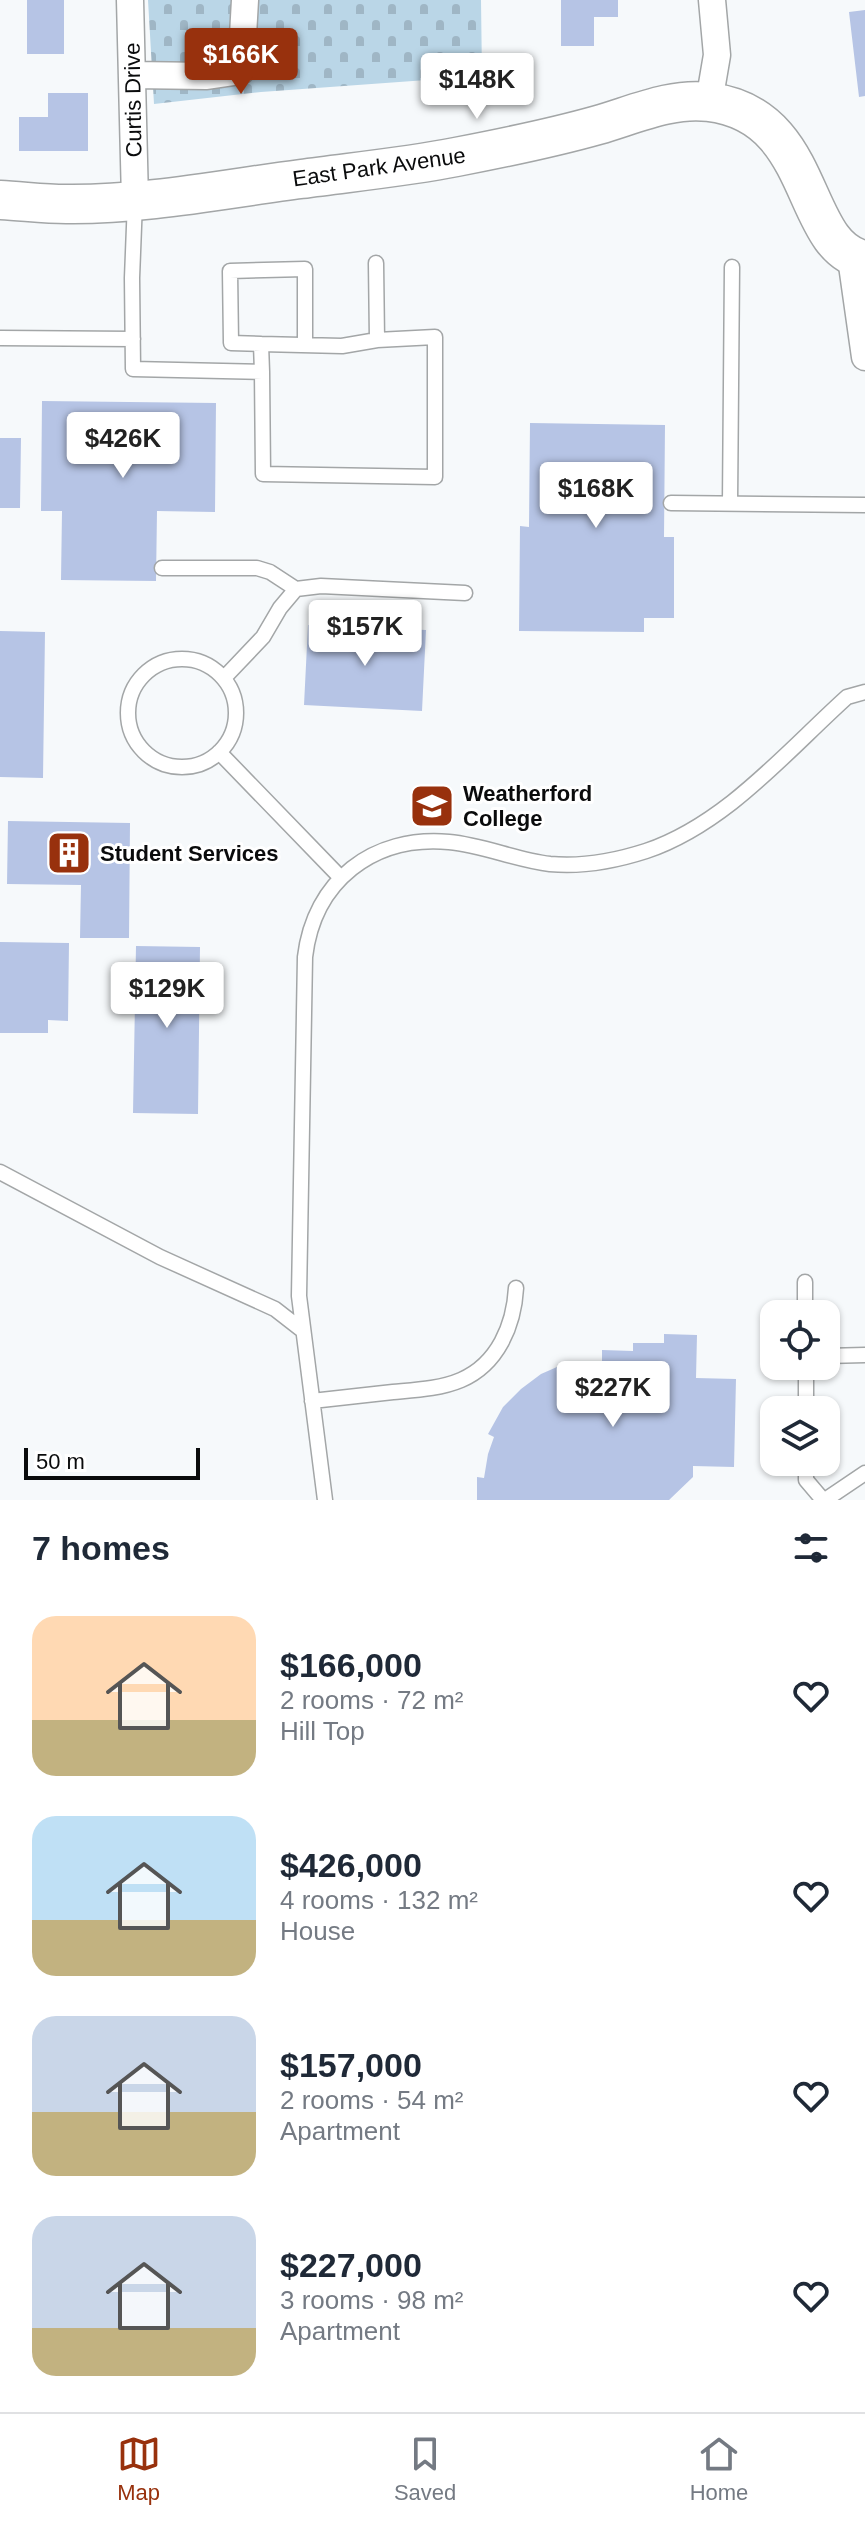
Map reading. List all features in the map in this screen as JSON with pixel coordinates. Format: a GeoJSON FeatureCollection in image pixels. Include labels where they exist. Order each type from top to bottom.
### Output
{"type":"FeatureCollection","features":[{"type":"Feature","properties":{"kind":"street","name":"Curtis Drive"},"geometry":{"type":"LineString","coordinates":[[130,0],[135,200]]}},
{"type":"Feature","properties":{"kind":"street"},"geometry":{"type":"LineString","coordinates":[[132,75],[207,76],[241,71],[245,0]]}},
{"type":"Feature","properties":{"kind":"street"},"geometry":{"type":"LineString","coordinates":[[709,102],[717,55],[712,0]]}},
{"type":"Feature","properties":{"kind":"street","name":"East Park Avenue"},"geometry":{"type":"LineString","coordinates":[[0,200],[67,204],[135,200],[455,157],[595,126],[684,102],[709,102],[738,108],[758,118],[776,134],[792,156],[819,216],[835,241],[858,259]]}},
{"type":"Feature","properties":{"kind":"street"},"geometry":{"type":"LineString","coordinates":[[858,259],[865,357]]}},
{"type":"Feature","properties":{"kind":"lane"},"geometry":{"type":"LineString","coordinates":[[135,200],[133,369],[262,372]]}},
{"type":"Feature","properties":{"kind":"lane"},"geometry":{"type":"LineString","coordinates":[[376,263],[377,340]]}},
{"type":"Feature","properties":{"kind":"lane"},"geometry":{"type":"LineString","coordinates":[[730,503],[732,267]]}},
{"type":"Feature","properties":{"kind":"lane"},"geometry":{"type":"LineString","coordinates":[[261,344],[263,474],[435,477],[435,337],[377,340],[342,346],[261,344],[231,343],[230,271],[305,269],[305,345]]}},
{"type":"Feature","properties":{"kind":"lane"},"geometry":{"type":"LineString","coordinates":[[0,338],[133,339]]}},
{"type":"Feature","properties":{"kind":"lane"},"geometry":{"type":"LineString","coordinates":[[671,503],[865,505]]}},
{"type":"Feature","properties":{"kind":"lane"},"geometry":{"type":"LineString","coordinates":[[162,568],[257,568],[270,572],[296,589],[321,586],[465,593]]}},
{"type":"Feature","properties":{"kind":"lane"},"geometry":{"type":"LineString","coordinates":[[224,678],[263,637],[280,608],[296,589]]}},
{"type":"Feature","properties":{"kind":"lane"},"geometry":{"type":"LineString","coordinates":[[182,659],[205,664],[224,678],[235,698],[236,722],[219,752],[210,759],[188,767],[165,764],[137,743],[131,733],[128,709],[134,687],[150,669],[182,659]]}},
{"type":"Feature","properties":{"kind":"lane"},"geometry":{"type":"LineString","coordinates":[[325,1500],[299,1296],[305,957],[308,934],[319,906],[354,865],[397,846],[450,842],[513,858],[573,865],[645,851],[678,838],[745,792],[847,697],[865,692]]}},
{"type":"Feature","properties":{"kind":"lane"},"geometry":{"type":"LineString","coordinates":[[219,752],[341,878]]}},
{"type":"Feature","properties":{"kind":"lane"},"geometry":{"type":"LineString","coordinates":[[0,1172],[160,1257],[275,1309],[302,1330]]}},
{"type":"Feature","properties":{"kind":"lane"},"geometry":{"type":"LineString","coordinates":[[805,1282],[805,1300]]}},
{"type":"Feature","properties":{"kind":"lane"},"geometry":{"type":"LineString","coordinates":[[312,1401],[428,1388],[462,1380],[488,1361],[504,1339],[514,1312],[516,1288]]}},
{"type":"Feature","properties":{"kind":"lane"},"geometry":{"type":"LineString","coordinates":[[840,1356],[865,1355]]}},
{"type":"Feature","properties":{"kind":"lane"},"geometry":{"type":"LineString","coordinates":[[806,1476],[824,1500],[865,1473]]}},
{"type":"Feature","properties":{"kind":"green space"},"geometry":{"type":"Polygon","coordinates":[[[148,0],[481,0],[482,76],[261,92],[154,104],[148,0]]]}},
{"type":"Feature","properties":{"kind":"building"},"geometry":{"type":"Polygon","coordinates":[[[27,0],[64,0],[64,54],[27,54],[27,0]]]}},
{"type":"Feature","properties":{"kind":"building"},"geometry":{"type":"Polygon","coordinates":[[[561,0],[618,0],[618,17],[594,17],[594,46],[561,46],[561,0]]]}},
{"type":"Feature","properties":{"kind":"building"},"geometry":{"type":"Polygon","coordinates":[[[865,10],[865,96],[859,97],[849,12],[865,10]]]}},
{"type":"Feature","properties":{"kind":"building"},"geometry":{"type":"Polygon","coordinates":[[[48,93],[88,93],[88,151],[19,151],[19,117],[48,117],[48,93]]]}},
{"type":"Feature","properties":{"kind":"building"},"geometry":{"type":"Polygon","coordinates":[[[42,401],[216,403],[215,512],[157,511],[156,581],[61,580],[62,511],[41,511],[42,401]]]}},
{"type":"Feature","properties":{"kind":"building"},"geometry":{"type":"Polygon","coordinates":[[[530,423],[665,425],[664,537],[674,537],[674,618],[644,618],[644,632],[519,631],[520,526],[529,527],[530,423]]]}},
{"type":"Feature","properties":{"kind":"building"},"geometry":{"type":"Polygon","coordinates":[[[0,438],[21,438],[20,508],[0,508],[0,438]]]}},
{"type":"Feature","properties":{"kind":"building"},"geometry":{"type":"Polygon","coordinates":[[[308,625],[426,630],[422,711],[304,705],[308,625]]]}},
{"type":"Feature","properties":{"kind":"building"},"geometry":{"type":"Polygon","coordinates":[[[0,631],[45,632],[43,778],[0,777],[0,631]]]}},
{"type":"Feature","properties":{"kind":"building","name":"Student Services"},"geometry":{"type":"Polygon","coordinates":[[[8,821],[130,823],[129,938],[80,938],[81,885],[7,884],[8,821]]]}},
{"type":"Feature","properties":{"kind":"building"},"geometry":{"type":"Polygon","coordinates":[[[0,942],[69,943],[68,1021],[48,1020],[48,1033],[0,1033],[0,942]]]}},
{"type":"Feature","properties":{"kind":"building"},"geometry":{"type":"Polygon","coordinates":[[[136,946],[200,947],[198,1114],[133,1113],[136,946]]]}},
{"type":"Feature","properties":{"kind":"building"},"geometry":{"type":"Polygon","coordinates":[[[664,1334],[697,1335],[696,1378],[736,1379],[734,1467],[693,1466],[693,1477],[669,1500],[477,1500],[477,1477],[484,1478],[494,1437],[488,1434],[503,1407],[521,1389],[557,1367],[560,1374],[602,1365],[602,1350],[633,1351],[633,1343],[664,1343],[664,1334]]]}},
{"type":"Feature","properties":{"kind":"place","name":"Weatherford College"},"geometry":{"type":"Point","coordinates":[432,806]}},
{"type":"Feature","properties":{"kind":"place","name":"Student Services"},"geometry":{"type":"Point","coordinates":[69,853]}}]}
